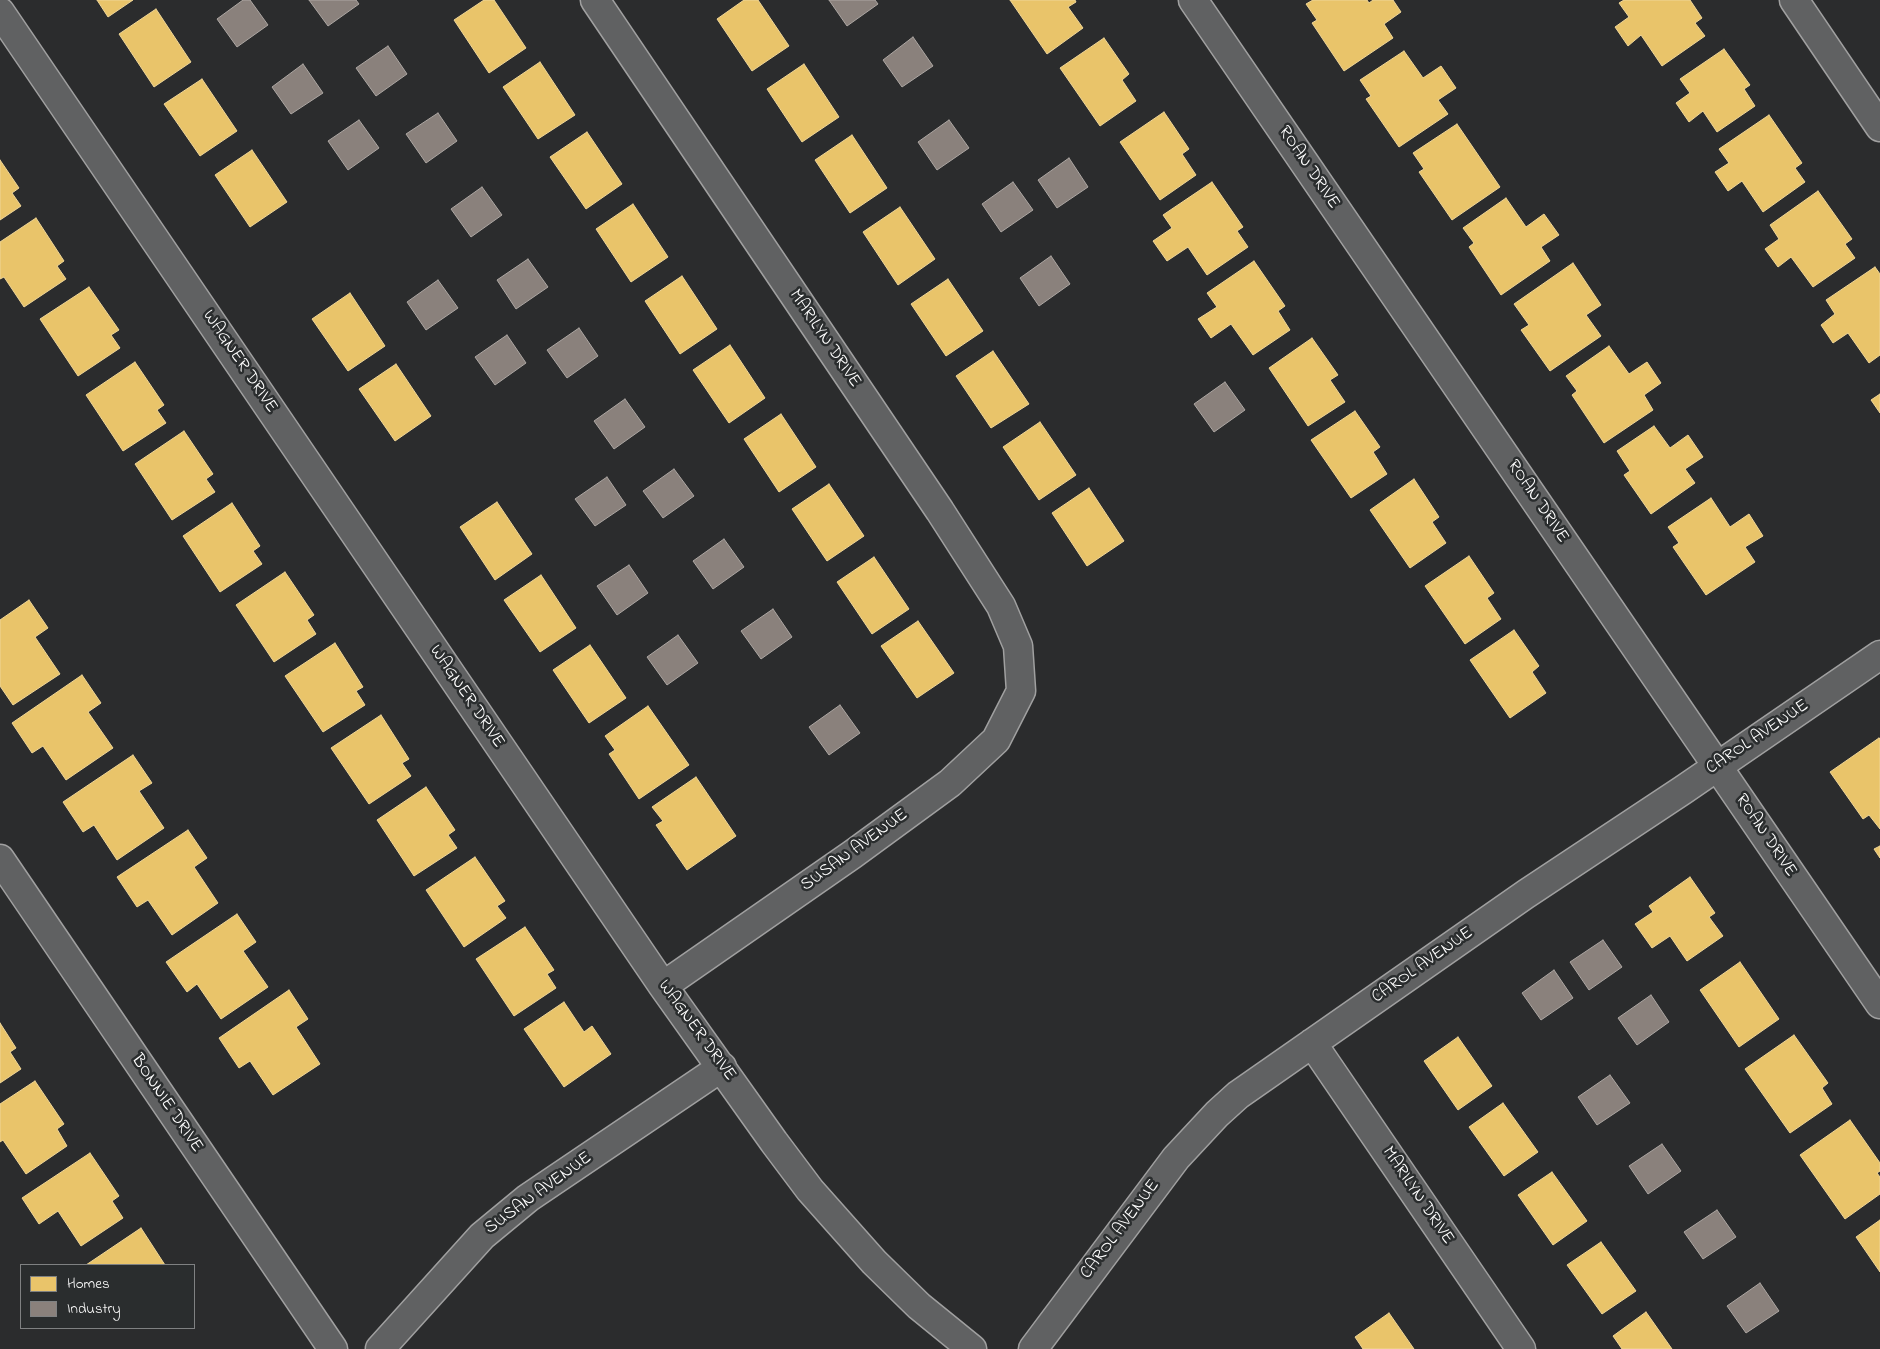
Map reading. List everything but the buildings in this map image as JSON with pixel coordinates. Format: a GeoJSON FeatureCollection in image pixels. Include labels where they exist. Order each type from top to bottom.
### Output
{"type":"FeatureCollection","features":[{"type":"Feature","properties":{"kind":"street","name":"MARILYN DRIVE"},"geometry":{"type":"LineString","coordinates":[[595,0],[934,502],[1001,606],[1018,646],[1021,691]]}},
{"type":"Feature","properties":{"kind":"street","name":"ROAN DRIVE"},"geometry":{"type":"LineString","coordinates":[[1193,0],[1880,1004]]}},
{"type":"Feature","properties":{"kind":"street"},"geometry":{"type":"LineString","coordinates":[[1794,0],[1880,127]]}},
{"type":"Feature","properties":{"kind":"street","name":"WAGNER DRIVE"},"geometry":{"type":"LineString","coordinates":[[0,12],[663,986],[810,1190],[842,1229],[896,1285],[972,1349]]}},
{"type":"Feature","properties":{"kind":"street","name":"CAROL AVENUE"},"geometry":{"type":"LineString","coordinates":[[1032,1349],[1154,1186],[1194,1136],[1238,1096],[1526,894],[1880,655]]}},
{"type":"Feature","properties":{"kind":"street","name":"SUSAN AVENUE"},"geometry":{"type":"LineString","coordinates":[[663,986],[853,854],[950,783],[996,740],[1021,691]]}},
{"type":"Feature","properties":{"kind":"street","name":"BONNIE DRIVE"},"geometry":{"type":"LineString","coordinates":[[0,859],[8,888],[333,1349]]}},
{"type":"Feature","properties":{"kind":"street","name":"MARILYN DRIVE"},"geometry":{"type":"LineString","coordinates":[[1312,1043],[1521,1349]]}},
{"type":"Feature","properties":{"kind":"street","name":"SUSAN AVENUE"},"geometry":{"type":"LineString","coordinates":[[380,1349],[482,1236],[528,1198],[722,1067]]}}]}
